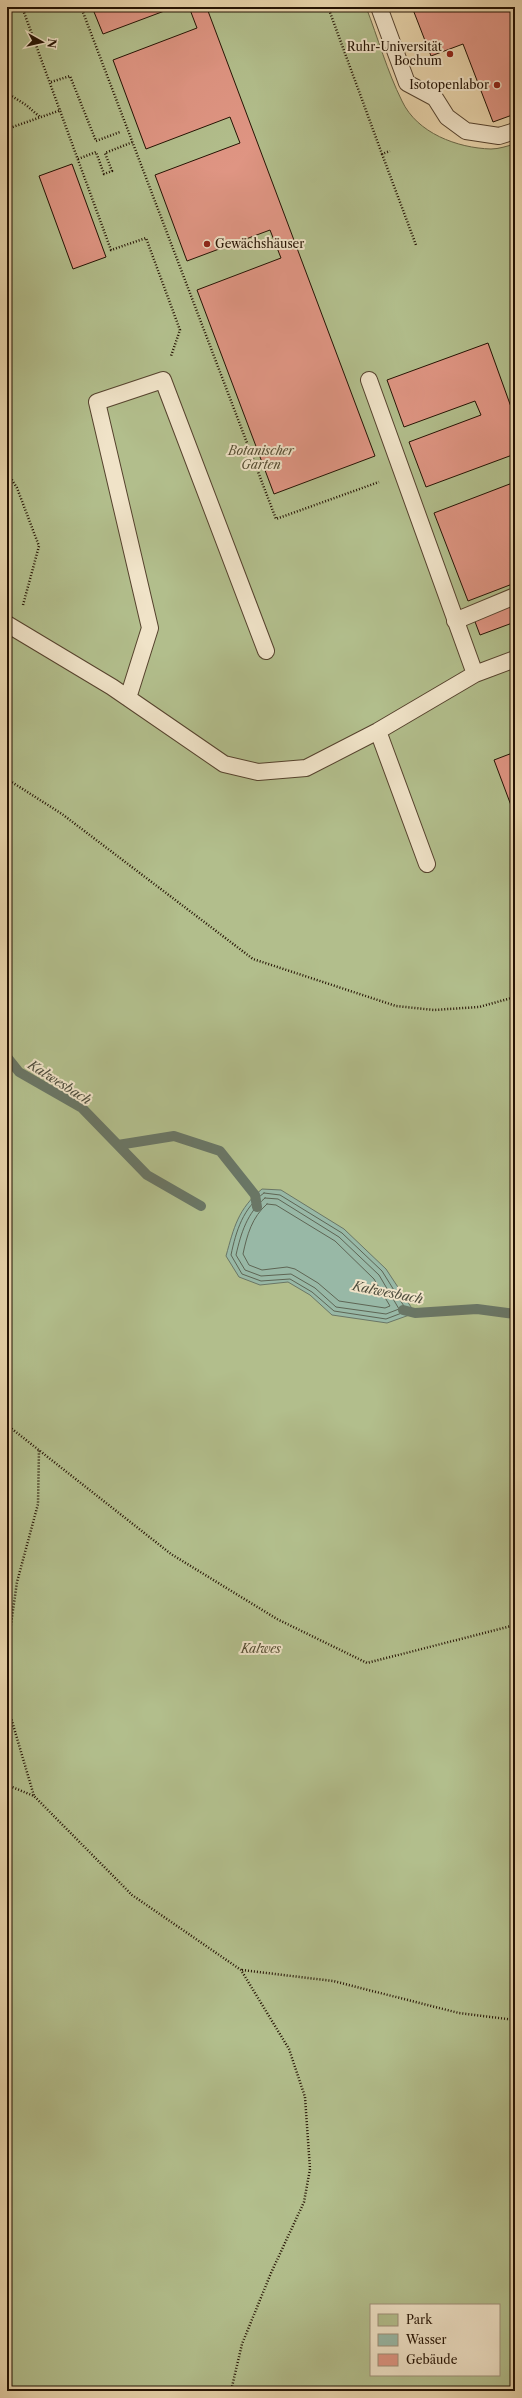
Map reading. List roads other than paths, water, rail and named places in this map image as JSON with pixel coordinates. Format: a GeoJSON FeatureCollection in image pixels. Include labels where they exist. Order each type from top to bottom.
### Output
{"type":"FeatureCollection","features":[{"type":"Feature","properties":{"kind":"lane"},"geometry":{"type":"LineString","coordinates":[[379,7],[407,83],[435,98],[447,117],[466,131],[499,136],[515,131]]}},
{"type":"Feature","properties":{"kind":"lane"},"geometry":{"type":"LineString","coordinates":[[128,698],[150,628],[97,402],[163,380],[266,651]]}},
{"type":"Feature","properties":{"kind":"lane"},"geometry":{"type":"LineString","coordinates":[[369,380],[475,674]]}},
{"type":"Feature","properties":{"kind":"lane"},"geometry":{"type":"LineString","coordinates":[[455,621],[515,596]]}},
{"type":"Feature","properties":{"kind":"lane"},"geometry":{"type":"LineString","coordinates":[[12,627],[128,698],[224,764],[258,772],[306,768],[378,731],[475,674],[515,659]]}},
{"type":"Feature","properties":{"kind":"lane"},"geometry":{"type":"LineString","coordinates":[[378,731],[427,864]]}},
{"type":"Feature","properties":{"kind":"water"},"geometry":{"type":"Polygon","coordinates":[[[262,1189],[281,1190],[344,1229],[386,1269],[415,1313],[387,1323],[332,1315],[310,1295],[288,1282],[260,1285],[239,1277],[226,1256],[235,1227],[242,1211],[254,1196],[262,1189]]]}},
{"type":"Feature","properties":{"kind":"waterway","name":"Kalwesbach"},"geometry":{"type":"LineString","coordinates":[[7,1057],[19,1072],[82,1108],[147,1175],[201,1206]]}},
{"type":"Feature","properties":{"kind":"waterway","name":"Kalwesbach"},"geometry":{"type":"LineString","coordinates":[[118,1145],[174,1136],[220,1151],[255,1195],[257,1207]]}},
{"type":"Feature","properties":{"kind":"waterway","name":"Kalwesbach"},"geometry":{"type":"LineString","coordinates":[[403,1310],[415,1313],[477,1309],[515,1314]]}},
{"type":"Feature","properties":{"kind":"place","name":"Ruhr-Universität Bochum"},"geometry":{"type":"Point","coordinates":[450,54]}},
{"type":"Feature","properties":{"kind":"place","name":"Isotopenlabor"},"geometry":{"type":"Point","coordinates":[497,85]}},
{"type":"Feature","properties":{"kind":"place","name":"Gewächshäuser"},"geometry":{"type":"Point","coordinates":[207,244]}},
{"type":"Feature","properties":{"kind":"park label","name":"Botanischer Garten"},"geometry":{"type":"Point","coordinates":[261,458]}},
{"type":"Feature","properties":{"kind":"park label","name":"Kalwes"},"geometry":{"type":"Point","coordinates":[261,1649]}}]}
